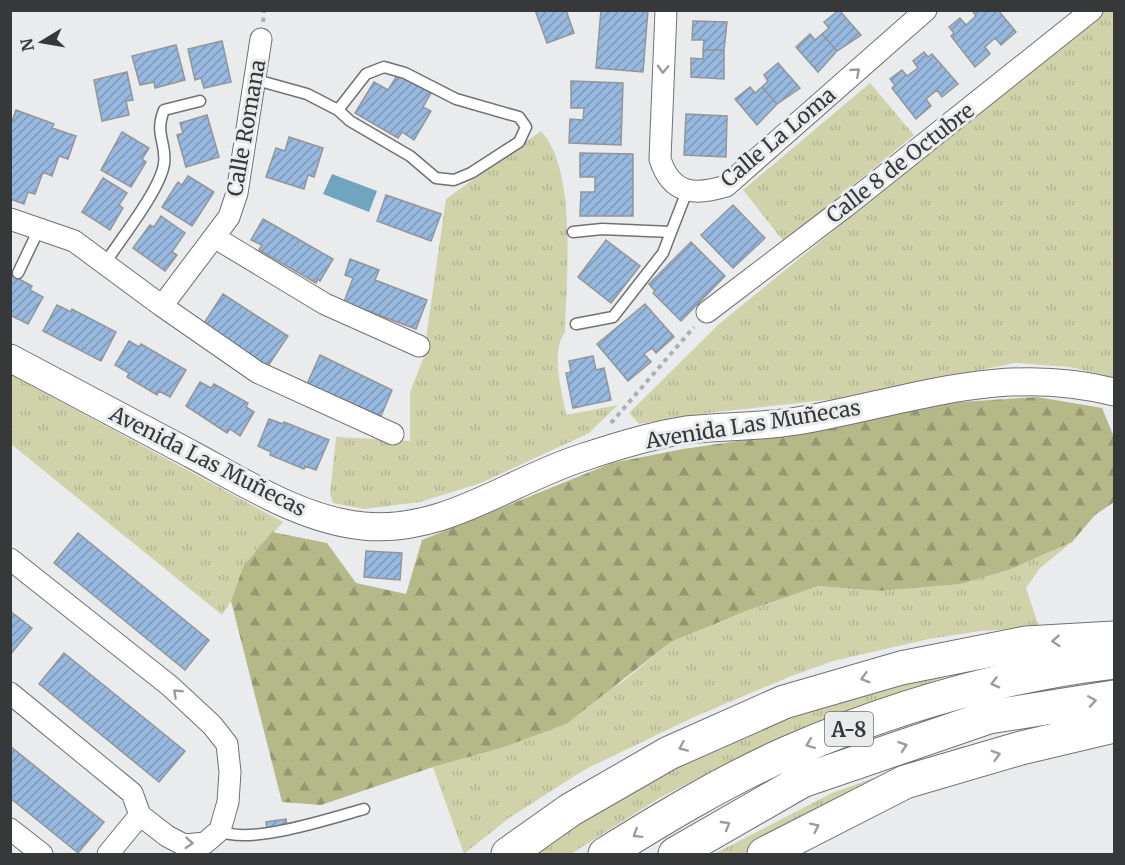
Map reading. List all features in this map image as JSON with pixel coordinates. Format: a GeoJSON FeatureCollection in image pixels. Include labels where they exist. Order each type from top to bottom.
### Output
{"type":"FeatureCollection","features":[{"type":"Feature","properties":{"kind":"highway"},"geometry":{"type":"LineString","coordinates":[[508,855],[570,810],[669,753],[784,702],[901,668],[1026,643],[1114,638]]}},
{"type":"Feature","properties":{"kind":"highway","name":"A-8"},"geometry":{"type":"LineString","coordinates":[[605,855],[720,787],[787,753],[837,733],[995,682],[1114,662]]}},
{"type":"Feature","properties":{"kind":"highway","name":"A-8"},"geometry":{"type":"LineString","coordinates":[[675,855],[802,780],[989,717],[1114,697]]}},
{"type":"Feature","properties":{"kind":"highway"},"geometry":{"type":"LineString","coordinates":[[764,855],[906,782],[1021,748],[1114,726]]}},
{"type":"Feature","properties":{"kind":"street"},"geometry":{"type":"LineString","coordinates":[[666,10],[660,159],[664,173],[687,191]]}},
{"type":"Feature","properties":{"kind":"street","name":"Calle La Loma"},"geometry":{"type":"LineString","coordinates":[[687,191],[702,193],[726,186],[926,10]]}},
{"type":"Feature","properties":{"kind":"street","name":"Calle 8 de Octubre"},"geometry":{"type":"LineString","coordinates":[[707,312],[845,207],[1092,10]]}},
{"type":"Feature","properties":{"kind":"street","name":"Calle Romana"},"geometry":{"type":"LineString","coordinates":[[162,306],[229,217],[237,193],[261,39]]}},
{"type":"Feature","properties":{"kind":"street"},"geometry":{"type":"LineString","coordinates":[[10,219],[74,241],[257,372],[393,435]]}},
{"type":"Feature","properties":{"kind":"street"},"geometry":{"type":"LineString","coordinates":[[214,237],[325,304],[418,346]]}},
{"type":"Feature","properties":{"kind":"street","name":"Avenida Las Muñecas"},"geometry":{"type":"LineString","coordinates":[[10,358],[262,492],[334,522],[366,527],[396,526],[455,514],[581,458],[686,430],[796,421],[967,384],[1033,380],[1093,386],[1114,392]]}},
{"type":"Feature","properties":{"kind":"street"},"geometry":{"type":"LineString","coordinates":[[10,559],[170,686],[212,725],[227,744],[230,772],[228,802],[220,830],[205,843],[184,845],[167,836],[140,815],[132,793],[10,693]]}},
{"type":"Feature","properties":{"kind":"street"},"geometry":{"type":"LineString","coordinates":[[108,855],[140,815]]}},
{"type":"Feature","properties":{"kind":"street"},"geometry":{"type":"LineString","coordinates":[[10,829],[42,855]]}},
{"type":"Feature","properties":{"kind":"lane"},"geometry":{"type":"LineString","coordinates":[[254,79],[307,94],[338,110],[350,121],[410,156],[436,178],[454,180],[471,173],[519,142],[526,127],[519,117],[456,99],[405,73],[384,66],[366,74],[338,110]]}},
{"type":"Feature","properties":{"kind":"lane"},"geometry":{"type":"LineString","coordinates":[[105,263],[160,180],[164,162],[158,124],[164,110],[200,101]]}},
{"type":"Feature","properties":{"kind":"lane"},"geometry":{"type":"LineString","coordinates":[[576,324],[613,317],[663,253],[687,191]]}},
{"type":"Feature","properties":{"kind":"lane"},"geometry":{"type":"LineString","coordinates":[[18,273],[39,229]]}},
{"type":"Feature","properties":{"kind":"lane"},"geometry":{"type":"LineString","coordinates":[[573,232],[602,229],[671,232]]}},
{"type":"Feature","properties":{"kind":"lane"},"geometry":{"type":"LineString","coordinates":[[220,830],[228,835],[259,834],[301,826],[364,809]]}},
{"type":"Feature","properties":{"kind":"path"},"geometry":{"type":"LineString","coordinates":[[581,458],[707,312]]}},
{"type":"Feature","properties":{"kind":"green space"},"geometry":{"type":"Polygon","coordinates":[[[1103,11],[1114,11],[1114,378],[1070,367],[1015,363],[835,399],[708,413],[639,424],[629,413],[719,324],[1103,11]]]}},
{"type":"Feature","properties":{"kind":"green space"},"geometry":{"type":"Polygon","coordinates":[[[870,83],[914,135],[784,242],[743,190],[870,83]]]}},
{"type":"Feature","properties":{"kind":"green space"},"geometry":{"type":"Polygon","coordinates":[[[541,131],[553,149],[565,198],[568,256],[565,332],[558,351],[558,361],[566,415],[618,405],[589,433],[481,483],[420,502],[364,509],[333,503],[330,494],[336,437],[410,441],[410,392],[423,359],[446,199],[541,131]]]}},
{"type":"Feature","properties":{"kind":"green space"},"geometry":{"type":"Polygon","coordinates":[[[10,374],[283,522],[243,567],[231,601],[222,615],[11,444],[10,374]]]}},
{"type":"Feature","properties":{"kind":"green space"},"geometry":{"type":"Polygon","coordinates":[[[1037,397],[1102,408],[1114,437],[1114,502],[1095,515],[1072,542],[1011,569],[960,584],[878,591],[819,586],[746,611],[671,642],[566,724],[501,748],[433,767],[321,805],[282,802],[231,601],[243,567],[272,532],[327,543],[356,583],[406,594],[422,540],[612,463],[683,449],[806,431],[914,405],[1037,397]]]}},
{"type":"Feature","properties":{"kind":"green space"},"geometry":{"type":"Polygon","coordinates":[[[1072,542],[1040,568],[1026,588],[1039,627],[980,631],[929,639],[833,661],[789,677],[694,717],[584,770],[509,818],[464,854],[433,767],[501,748],[621,683],[671,642],[746,611],[819,586],[878,591],[1011,569],[1072,542]]]}},
{"type":"Feature","properties":{"kind":"green space"},"geometry":{"type":"Polygon","coordinates":[[[953,674],[806,728],[750,752],[661,797],[571,854],[525,854],[700,750],[857,687],[953,674]]]}},
{"type":"Feature","properties":{"kind":"green space"},"geometry":{"type":"Polygon","coordinates":[[[963,746],[963,756],[745,854],[714,854],[832,793],[963,746]]]}},
{"type":"Feature","properties":{"kind":"water"},"geometry":{"type":"Polygon","coordinates":[[[332,174],[377,191],[369,212],[323,194],[332,174]]]}},
{"type":"Feature","properties":{"kind":"building"},"geometry":{"type":"Polygon","coordinates":[[[535,10],[566,10],[574,33],[547,43],[535,10]]]}},
{"type":"Feature","properties":{"kind":"building"},"geometry":{"type":"Polygon","coordinates":[[[601,10],[648,10],[643,72],[596,68],[601,10]]]}},
{"type":"Feature","properties":{"kind":"building"},"geometry":{"type":"Polygon","coordinates":[[[839,10],[861,35],[837,51],[822,34],[829,28],[824,22],[839,10]]]}},
{"type":"Feature","properties":{"kind":"building"},"geometry":{"type":"Polygon","coordinates":[[[972,10],[998,10],[1016,32],[1001,45],[995,38],[985,47],[990,54],[975,67],[951,36],[954,33],[949,27],[960,18],[966,25],[976,16],[972,10]]]}},
{"type":"Feature","properties":{"kind":"building"},"geometry":{"type":"Polygon","coordinates":[[[693,21],[727,22],[724,50],[703,50],[704,40],[692,40],[693,21]]]}},
{"type":"Feature","properties":{"kind":"building"},"geometry":{"type":"Polygon","coordinates":[[[810,34],[815,40],[822,34],[837,51],[818,72],[796,47],[810,34]]]}},
{"type":"Feature","properties":{"kind":"building"},"geometry":{"type":"Polygon","coordinates":[[[222,41],[231,82],[204,88],[201,78],[195,80],[188,49],[222,41]]]}},
{"type":"Feature","properties":{"kind":"building"},"geometry":{"type":"Polygon","coordinates":[[[176,45],[185,80],[155,88],[154,82],[140,85],[132,56],[176,45]]]}},
{"type":"Feature","properties":{"kind":"building"},"geometry":{"type":"Polygon","coordinates":[[[703,50],[724,50],[724,79],[691,77],[691,58],[703,59],[703,50]]]}},
{"type":"Feature","properties":{"kind":"building"},"geometry":{"type":"Polygon","coordinates":[[[924,52],[928,57],[932,54],[958,84],[942,97],[937,90],[926,99],[931,106],[916,119],[892,88],[895,85],[890,79],[902,70],[907,76],[918,68],[913,61],[924,52]]]}},
{"type":"Feature","properties":{"kind":"building"},"geometry":{"type":"Polygon","coordinates":[[[778,63],[800,88],[777,104],[762,87],[768,81],[764,75],[778,63]]]}},
{"type":"Feature","properties":{"kind":"building"},"geometry":{"type":"Polygon","coordinates":[[[127,72],[133,100],[126,101],[129,115],[102,121],[94,80],[127,72]]]}},
{"type":"Feature","properties":{"kind":"building"},"geometry":{"type":"Polygon","coordinates":[[[398,74],[431,93],[423,107],[431,111],[414,140],[402,132],[398,138],[355,113],[374,82],[388,90],[398,74]]]}},
{"type":"Feature","properties":{"kind":"building"},"geometry":{"type":"Polygon","coordinates":[[[571,81],[623,83],[621,145],[569,143],[570,119],[583,120],[584,108],[571,108],[571,81]]]}},
{"type":"Feature","properties":{"kind":"building"},"geometry":{"type":"Polygon","coordinates":[[[750,87],[755,93],[762,87],[777,104],[757,125],[735,99],[750,87]]]}},
{"type":"Feature","properties":{"kind":"building"},"geometry":{"type":"Polygon","coordinates":[[[16,110],[54,124],[52,128],[76,136],[68,159],[59,156],[52,176],[43,172],[35,194],[28,192],[24,204],[10,199],[10,127],[16,110]]]}},
{"type":"Feature","properties":{"kind":"building"},"geometry":{"type":"Polygon","coordinates":[[[686,114],[727,116],[726,157],[684,155],[686,114]]]}},
{"type":"Feature","properties":{"kind":"building"},"geometry":{"type":"Polygon","coordinates":[[[207,115],[219,157],[186,167],[177,135],[183,133],[180,123],[207,115]]]}},
{"type":"Feature","properties":{"kind":"building"},"geometry":{"type":"Polygon","coordinates":[[[122,132],[149,148],[142,159],[146,162],[131,187],[101,170],[122,132]]]}},
{"type":"Feature","properties":{"kind":"building"},"geometry":{"type":"Polygon","coordinates":[[[289,137],[323,148],[314,177],[308,175],[304,189],[266,177],[276,148],[285,151],[289,137]]]}},
{"type":"Feature","properties":{"kind":"building"},"geometry":{"type":"Polygon","coordinates":[[[580,153],[633,154],[633,216],[580,216],[581,192],[595,192],[595,177],[580,177],[580,153]]]}},
{"type":"Feature","properties":{"kind":"building"},"geometry":{"type":"Polygon","coordinates":[[[188,176],[214,192],[192,226],[162,207],[178,182],[182,185],[188,176]]]}},
{"type":"Feature","properties":{"kind":"building"},"geometry":{"type":"Polygon","coordinates":[[[103,178],[127,193],[119,205],[123,208],[110,230],[82,212],[103,178]]]}},
{"type":"Feature","properties":{"kind":"building"},"geometry":{"type":"Polygon","coordinates":[[[386,195],[441,214],[431,241],[377,221],[386,195]]]}},
{"type":"Feature","properties":{"kind":"building"},"geometry":{"type":"Polygon","coordinates":[[[733,205],[765,238],[733,268],[701,235],[733,205]]]}},
{"type":"Feature","properties":{"kind":"building"},"geometry":{"type":"Polygon","coordinates":[[[161,216],[185,233],[172,252],[177,255],[165,271],[133,248],[150,225],[154,227],[161,216]]]}},
{"type":"Feature","properties":{"kind":"building"},"geometry":{"type":"Polygon","coordinates":[[[263,219],[333,259],[320,281],[318,279],[316,283],[259,250],[262,245],[251,240],[263,219]]]}},
{"type":"Feature","properties":{"kind":"building"},"geometry":{"type":"Polygon","coordinates":[[[606,240],[640,266],[611,303],[578,277],[606,240]]]}},
{"type":"Feature","properties":{"kind":"building"},"geometry":{"type":"Polygon","coordinates":[[[691,242],[725,276],[681,321],[653,293],[655,291],[649,284],[691,242]]]}},
{"type":"Feature","properties":{"kind":"building"},"geometry":{"type":"Polygon","coordinates":[[[350,259],[379,270],[375,280],[427,300],[416,329],[344,302],[353,278],[345,275],[350,259]]]}},
{"type":"Feature","properties":{"kind":"building"},"geometry":{"type":"Polygon","coordinates":[[[10,274],[32,286],[30,290],[43,297],[28,324],[10,315],[10,274]]]}},
{"type":"Feature","properties":{"kind":"building"},"geometry":{"type":"Polygon","coordinates":[[[223,294],[288,336],[268,366],[204,323],[223,294]]]}},
{"type":"Feature","properties":{"kind":"building"},"geometry":{"type":"Polygon","coordinates":[[[645,304],[674,337],[656,353],[652,348],[644,354],[651,362],[628,381],[597,344],[645,304]]]}},
{"type":"Feature","properties":{"kind":"building"},"geometry":{"type":"Polygon","coordinates":[[[57,305],[71,312],[72,309],[116,332],[101,361],[43,331],[57,305]]]}},
{"type":"Feature","properties":{"kind":"building"},"geometry":{"type":"Polygon","coordinates":[[[129,341],[139,347],[141,344],[186,370],[170,397],[159,391],[157,395],[127,377],[129,373],[115,365],[129,341]]]}},
{"type":"Feature","properties":{"kind":"building"},"geometry":{"type":"Polygon","coordinates":[[[320,355],[392,390],[381,416],[307,384],[320,355]]]}},
{"type":"Feature","properties":{"kind":"building"},"geometry":{"type":"Polygon","coordinates":[[[593,356],[596,370],[604,368],[611,400],[573,408],[566,373],[571,372],[569,361],[593,356]]]}},
{"type":"Feature","properties":{"kind":"building"},"geometry":{"type":"Polygon","coordinates":[[[200,382],[211,388],[214,384],[248,403],[246,407],[254,412],[240,436],[230,429],[227,433],[186,406],[200,382]]]}},
{"type":"Feature","properties":{"kind":"building"},"geometry":{"type":"Polygon","coordinates":[[[269,419],[283,424],[284,422],[329,440],[316,470],[305,466],[304,469],[270,455],[271,452],[258,446],[269,419]]]}},
{"type":"Feature","properties":{"kind":"building"},"geometry":{"type":"Polygon","coordinates":[[[78,533],[209,640],[185,670],[54,563],[78,533]]]}},
{"type":"Feature","properties":{"kind":"building"},"geometry":{"type":"Polygon","coordinates":[[[366,551],[402,553],[400,580],[364,577],[366,551]]]}},
{"type":"Feature","properties":{"kind":"building"},"geometry":{"type":"Polygon","coordinates":[[[10,611],[32,628],[10,655],[10,611]]]}},
{"type":"Feature","properties":{"kind":"building"},"geometry":{"type":"Polygon","coordinates":[[[64,653],[185,751],[159,782],[39,684],[64,653]]]}},
{"type":"Feature","properties":{"kind":"building"},"geometry":{"type":"Polygon","coordinates":[[[10,746],[104,822],[78,853],[10,798],[10,746]]]}},
{"type":"Feature","properties":{"kind":"building"},"geometry":{"type":"Polygon","coordinates":[[[286,819],[287,826],[267,829],[266,822],[286,819]]]}}]}
